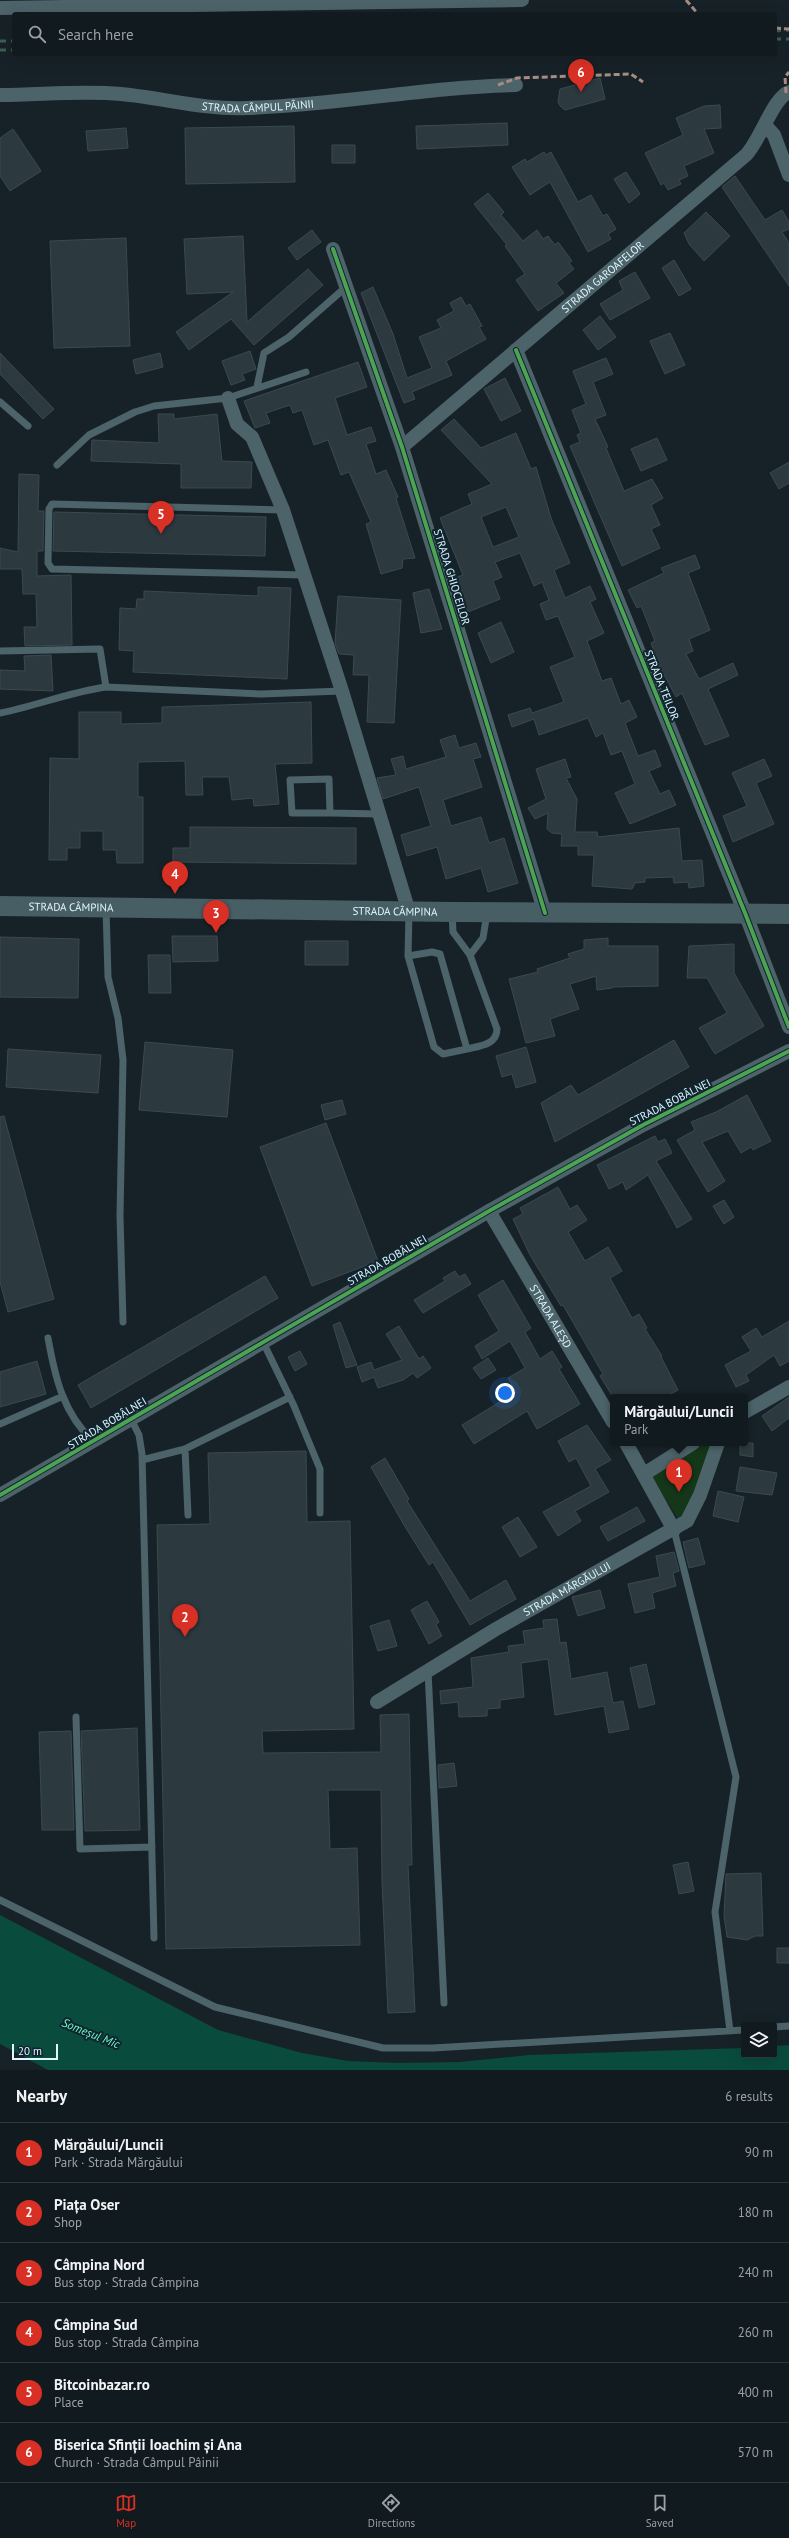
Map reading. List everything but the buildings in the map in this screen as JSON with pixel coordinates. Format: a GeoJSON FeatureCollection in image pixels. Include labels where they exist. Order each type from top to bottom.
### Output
{"type":"FeatureCollection","features":[{"type":"Feature","properties":{"kind":"main road","name":"STRADA CÂMPINA"},"geometry":{"type":"LineString","coordinates":[[0,906],[487,913],[789,914]]}},
{"type":"Feature","properties":{"kind":"street"},"geometry":{"type":"LineString","coordinates":[[0,8],[522,0]]}},
{"type":"Feature","properties":{"kind":"street","name":"STRADA CÂMPUL PÂINII"},"geometry":{"type":"LineString","coordinates":[[0,95],[119,94],[215,108],[248,108],[374,98],[424,90],[516,85]]}},
{"type":"Feature","properties":{"kind":"street","name":"STRADA GAROAFELOR"},"geometry":{"type":"LineString","coordinates":[[402,447],[746,155],[756,142],[777,102],[788,92]]}},
{"type":"Feature","properties":{"kind":"street"},"geometry":{"type":"LineString","coordinates":[[765,125],[774,135],[789,175]]}},
{"type":"Feature","properties":{"kind":"street","name":"STRADA GHIOCEILOR"},"geometry":{"type":"LineString","coordinates":[[333,249],[402,447],[545,913]]}},
{"type":"Feature","properties":{"kind":"street","name":"STRADA TEILOR"},"geometry":{"type":"LineString","coordinates":[[516,350],[745,913],[789,1027]]}},
{"type":"Feature","properties":{"kind":"street"},"geometry":{"type":"LineString","coordinates":[[228,398],[237,424],[252,437],[283,510],[342,691],[409,912]]}},
{"type":"Feature","properties":{"kind":"street","name":"STRADA BOBÂLNEI"},"geometry":{"type":"LineString","coordinates":[[0,1495],[94,1442],[489,1210],[643,1125],[789,1051]]}},
{"type":"Feature","properties":{"kind":"street","name":"STRADA ALEȘD"},"geometry":{"type":"LineString","coordinates":[[489,1210],[610,1417]]}},
{"type":"Feature","properties":{"kind":"street"},"geometry":{"type":"LineString","coordinates":[[748,1410],[789,1387]]}},
{"type":"Feature","properties":{"kind":"street"},"geometry":{"type":"LineString","coordinates":[[628,1446],[674,1530]]}},
{"type":"Feature","properties":{"kind":"street"},"geometry":{"type":"LineString","coordinates":[[644,1474],[688,1446]]}},
{"type":"Feature","properties":{"kind":"street","name":"STRADA MĂRGĂULUI"},"geometry":{"type":"LineString","coordinates":[[377,1702],[496,1630],[674,1530],[687,1521],[694,1509],[717,1446]]}},
{"type":"Feature","properties":{"kind":"lane"},"geometry":{"type":"LineString","coordinates":[[257,387],[264,354],[289,337],[346,287]]}},
{"type":"Feature","properties":{"kind":"lane"},"geometry":{"type":"LineString","coordinates":[[57,465],[89,435],[135,412],[154,406],[228,398],[257,387],[306,372]]}},
{"type":"Feature","properties":{"kind":"lane"},"geometry":{"type":"LineString","coordinates":[[0,402],[28,426]]}},
{"type":"Feature","properties":{"kind":"lane"},"geometry":{"type":"LineString","coordinates":[[283,510],[52,504],[49,509],[48,563],[52,569],[304,575]]}},
{"type":"Feature","properties":{"kind":"lane"},"geometry":{"type":"LineString","coordinates":[[0,651],[100,649],[106,687]]}},
{"type":"Feature","properties":{"kind":"lane"},"geometry":{"type":"LineString","coordinates":[[0,713],[31,707],[85,690],[106,687],[261,694],[342,691]]}},
{"type":"Feature","properties":{"kind":"lane"},"geometry":{"type":"LineString","coordinates":[[330,813],[329,779],[290,780],[292,813],[380,814]]}},
{"type":"Feature","properties":{"kind":"lane"},"geometry":{"type":"LineString","coordinates":[[106,908],[108,977],[118,1018],[123,1060],[120,1216],[123,1322]]}},
{"type":"Feature","properties":{"kind":"lane"},"geometry":{"type":"LineString","coordinates":[[409,912],[408,956],[434,1047],[443,1054],[488,1044],[497,1033],[495,1023],[470,955],[453,932],[452,912]]}},
{"type":"Feature","properties":{"kind":"lane"},"geometry":{"type":"LineString","coordinates":[[470,955],[483,938],[487,913]]}},
{"type":"Feature","properties":{"kind":"lane"},"geometry":{"type":"LineString","coordinates":[[408,956],[432,952],[440,954],[467,1049]]}},
{"type":"Feature","properties":{"kind":"lane"},"geometry":{"type":"LineString","coordinates":[[48,1338],[61,1397],[83,1433],[94,1442]]}},
{"type":"Feature","properties":{"kind":"lane"},"geometry":{"type":"LineString","coordinates":[[263,1342],[290,1397],[320,1469],[320,1512]]}},
{"type":"Feature","properties":{"kind":"lane"},"geometry":{"type":"LineString","coordinates":[[0,1424],[61,1397]]}},
{"type":"Feature","properties":{"kind":"lane"},"geometry":{"type":"LineString","coordinates":[[142,1460],[186,1449],[290,1397]]}},
{"type":"Feature","properties":{"kind":"lane"},"geometry":{"type":"LineString","coordinates":[[131,1419],[139,1435],[142,1460],[154,1938]]}},
{"type":"Feature","properties":{"kind":"lane"},"geometry":{"type":"LineString","coordinates":[[186,1449],[188,1515]]}},
{"type":"Feature","properties":{"kind":"lane"},"geometry":{"type":"LineString","coordinates":[[674,1530],[736,1777],[716,1912],[730,2031]]}},
{"type":"Feature","properties":{"kind":"lane"},"geometry":{"type":"LineString","coordinates":[[428,1671],[444,2003]]}},
{"type":"Feature","properties":{"kind":"lane"},"geometry":{"type":"LineString","coordinates":[[76,1717],[80,1849],[152,1847]]}},
{"type":"Feature","properties":{"kind":"lane"},"geometry":{"type":"LineString","coordinates":[[0,1900],[215,2007],[383,2048],[433,2048],[566,2039],[741,2030]]}},
{"type":"Feature","properties":{"kind":"lane"},"geometry":{"type":"LineString","coordinates":[[777,2027],[789,2026]]}},
{"type":"Feature","properties":{"kind":"shaded area"},"geometry":{"type":"Polygon","coordinates":[[[697,1446],[712,1446],[691,1509],[679,1520],[650,1475],[697,1446]]]}},
{"type":"Feature","properties":{"kind":"water","name":"Someșul Mic"},"geometry":{"type":"Polygon","coordinates":[[[0,1915],[218,2030],[302,2053],[348,2061],[398,2063],[460,2062],[529,2055],[741,2048],[741,2058],[777,2058],[777,2046],[789,2045],[789,2070],[48,2070],[0,2044],[0,1915]]]}},
{"type":"Feature","properties":{"kind":"railway"},"geometry":{"type":"LineString","coordinates":[[777,31],[789,30]]}},
{"type":"Feature","properties":{"kind":"railway"},"geometry":{"type":"LineString","coordinates":[[777,39],[789,39]]}},
{"type":"Feature","properties":{"kind":"railway"},"geometry":{"type":"LineString","coordinates":[[0,41],[12,41]]}},
{"type":"Feature","properties":{"kind":"railway"},"geometry":{"type":"LineString","coordinates":[[0,50],[12,50]]}},
{"type":"Feature","properties":{"kind":"marked path"},"geometry":{"type":"LineString","coordinates":[[686,0],[696,12]]}},
{"type":"Feature","properties":{"kind":"marked path"},"geometry":{"type":"LineString","coordinates":[[777,28],[789,29]]}},
{"type":"Feature","properties":{"kind":"marked path"},"geometry":{"type":"LineString","coordinates":[[786,93],[785,77],[789,72]]}},
{"type":"Feature","properties":{"kind":"marked path"},"geometry":{"type":"LineString","coordinates":[[498,85],[517,78],[631,74],[643,82]]}},
{"type":"Feature","properties":{"kind":"cycle path"},"geometry":{"type":"LineString","coordinates":[[333,249],[402,447],[545,913]]}},
{"type":"Feature","properties":{"kind":"cycle path"},"geometry":{"type":"LineString","coordinates":[[516,350],[745,913],[789,1027]]}},
{"type":"Feature","properties":{"kind":"cycle path"},"geometry":{"type":"LineString","coordinates":[[0,1495],[489,1211],[643,1125],[789,1051]]}},
{"type":"Feature","properties":{"kind":"place","name":"Biserica Sfinții Ioachim și Ana"},"geometry":{"type":"Point","coordinates":[581,92]}},
{"type":"Feature","properties":{"kind":"place","name":"Bitcoinbazar.ro"},"geometry":{"type":"Point","coordinates":[161,534]}},
{"type":"Feature","properties":{"kind":"place","name":"Câmpina Sud"},"geometry":{"type":"Point","coordinates":[175,894]}},
{"type":"Feature","properties":{"kind":"place","name":"Câmpina Nord"},"geometry":{"type":"Point","coordinates":[216,933]}},
{"type":"Feature","properties":{"kind":"place","name":"Mărgăului/Luncii"},"geometry":{"type":"Point","coordinates":[679,1492]}},
{"type":"Feature","properties":{"kind":"place","name":"Piața Oser"},"geometry":{"type":"Point","coordinates":[185,1637]}}]}
